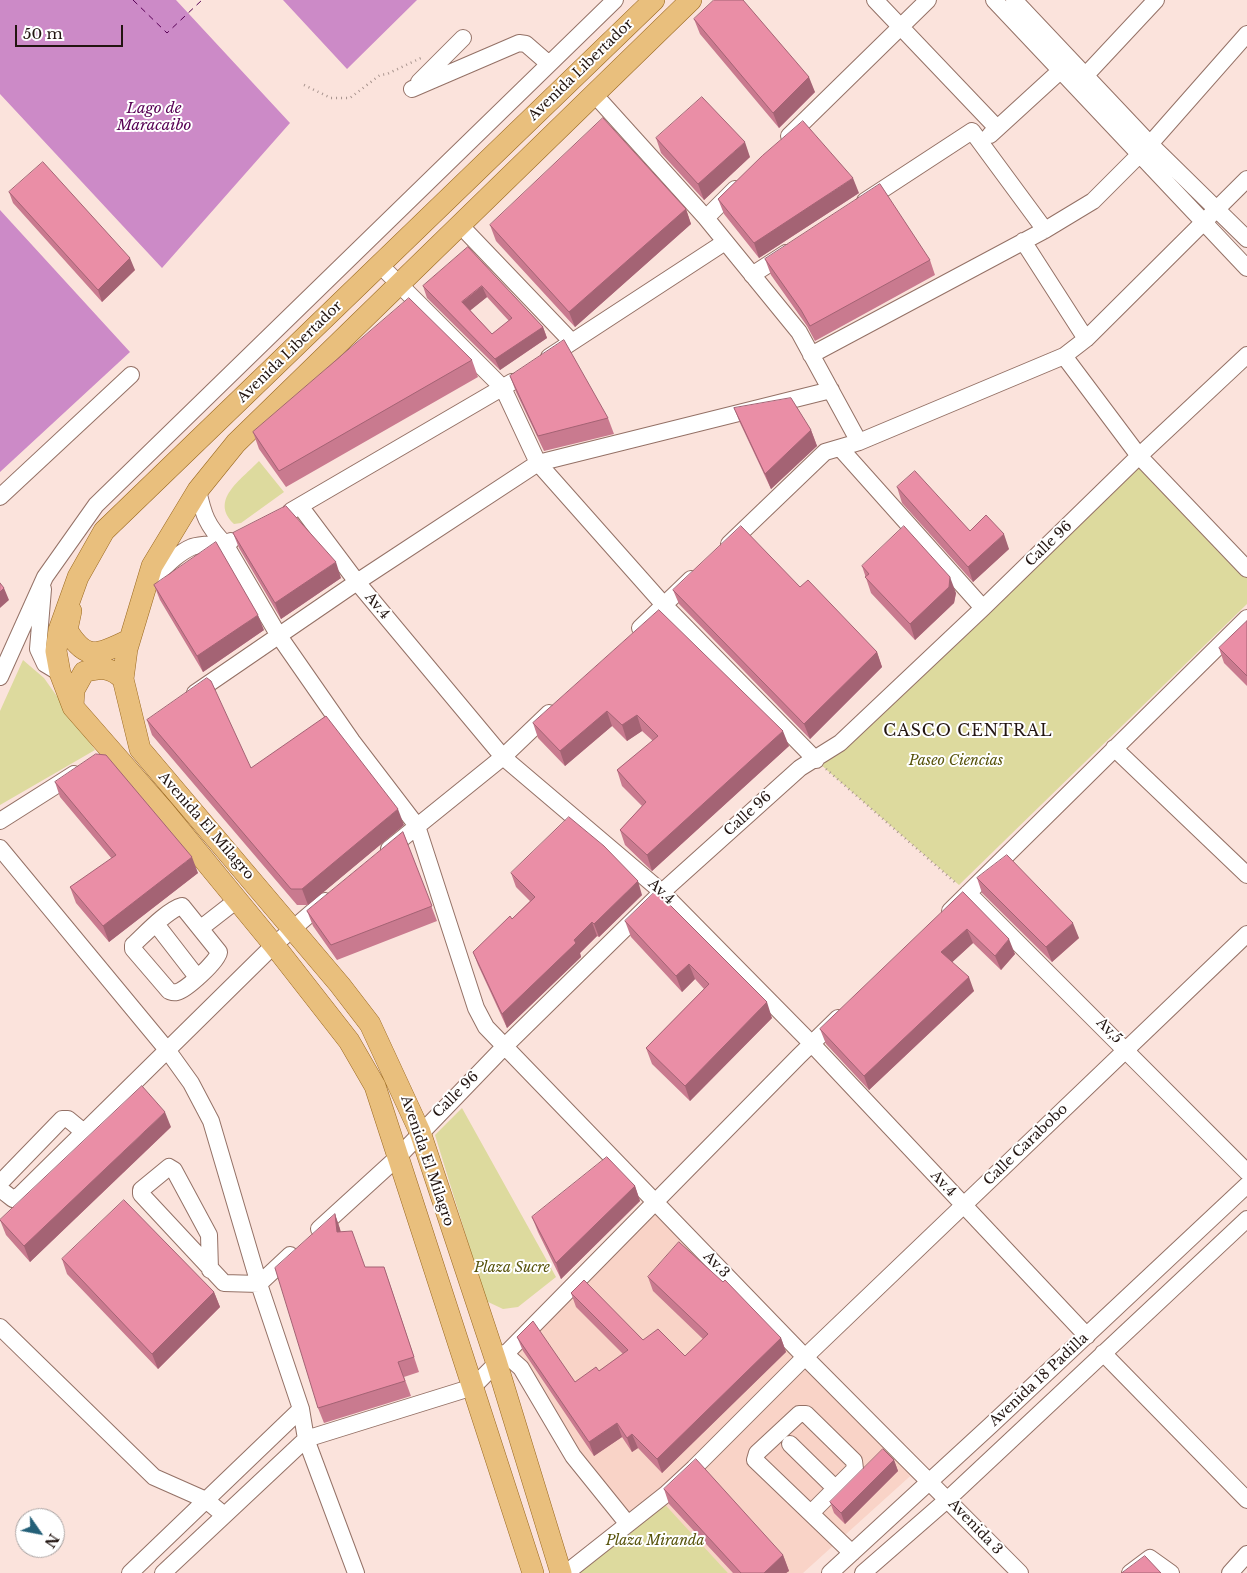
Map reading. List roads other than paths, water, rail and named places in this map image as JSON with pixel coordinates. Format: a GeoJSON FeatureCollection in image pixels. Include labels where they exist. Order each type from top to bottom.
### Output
{"type":"FeatureCollection","features":[{"type":"Feature","properties":{"kind":"main road","name":"Avenida Libertador"},"geometry":{"type":"LineString","coordinates":[[98,759],[73,707],[60,673],[56,651],[59,630],[78,577],[104,531],[654,0]]}},
{"type":"Feature","properties":{"kind":"main road","name":"Avenida Libertador"},"geometry":{"type":"LineString","coordinates":[[144,728],[123,679],[129,640],[152,566],[198,490],[236,443],[691,0]]}},
{"type":"Feature","properties":{"kind":"main road"},"geometry":{"type":"LineString","coordinates":[[78,577],[67,630],[77,646],[92,653],[106,651],[129,640]]}},
{"type":"Feature","properties":{"kind":"main road"},"geometry":{"type":"LineString","coordinates":[[73,707],[74,690],[84,672],[100,668],[114,671],[123,679]]}},
{"type":"Feature","properties":{"kind":"main road","name":"Avenida El Milagro"},"geometry":{"type":"LineString","coordinates":[[144,728],[140,749],[293,927],[370,1024],[420,1132],[500,1357],[561,1573]]}},
{"type":"Feature","properties":{"kind":"main road","name":"Avenida El Milagro"},"geometry":{"type":"LineString","coordinates":[[98,759],[237,900],[349,1041],[375,1086],[533,1573]]}},
{"type":"Feature","properties":{"kind":"street"},"geometry":{"type":"LineString","coordinates":[[0,677],[44,577],[96,505],[615,0]]}},
{"type":"Feature","properties":{"kind":"street"},"geometry":{"type":"LineString","coordinates":[[875,0],[998,128]]}},
{"type":"Feature","properties":{"kind":"street"},"geometry":{"type":"LineString","coordinates":[[775,150],[928,0]]}},
{"type":"Feature","properties":{"kind":"street"},"geometry":{"type":"LineString","coordinates":[[994,0],[1060,71],[1145,150],[1217,209],[1247,239]]}},
{"type":"Feature","properties":{"kind":"street"},"geometry":{"type":"LineString","coordinates":[[1014,0],[1085,76],[1204,222],[1247,268]]}},
{"type":"Feature","properties":{"kind":"street"},"geometry":{"type":"LineString","coordinates":[[1085,76],[1156,0]]}},
{"type":"Feature","properties":{"kind":"street"},"geometry":{"type":"LineString","coordinates":[[811,355],[944,282],[1045,230],[1093,201],[1145,150],[1247,34]]}},
{"type":"Feature","properties":{"kind":"street"},"geometry":{"type":"LineString","coordinates":[[462,38],[412,89],[520,43],[526,44],[549,64]]}},
{"type":"Feature","properties":{"kind":"street"},"geometry":{"type":"LineString","coordinates":[[981,143],[1060,71]]}},
{"type":"Feature","properties":{"kind":"street"},"geometry":{"type":"LineString","coordinates":[[594,94],[706,218],[799,332],[859,442]]}},
{"type":"Feature","properties":{"kind":"street"},"geometry":{"type":"LineString","coordinates":[[850,211],[972,131],[1045,230]]}},
{"type":"Feature","properties":{"kind":"street"},"geometry":{"type":"LineString","coordinates":[[706,218],[747,177]]}},
{"type":"Feature","properties":{"kind":"street"},"geometry":{"type":"LineString","coordinates":[[720,552],[825,452],[859,442],[1064,356],[1086,339],[1247,180]]}},
{"type":"Feature","properties":{"kind":"street"},"geometry":{"type":"LineString","coordinates":[[460,225],[572,342]]}},
{"type":"Feature","properties":{"kind":"street"},"geometry":{"type":"LineString","coordinates":[[1023,241],[1086,339]]}},
{"type":"Feature","properties":{"kind":"street"},"geometry":{"type":"LineString","coordinates":[[275,519],[503,388],[725,242]]}},
{"type":"Feature","properties":{"kind":"street"},"geometry":{"type":"LineString","coordinates":[[752,275],[801,243]]}},
{"type":"Feature","properties":{"kind":"street"},"geometry":{"type":"LineString","coordinates":[[380,265],[503,388],[538,463],[664,604],[816,760]]}},
{"type":"Feature","properties":{"kind":"street"},"geometry":{"type":"LineString","coordinates":[[1064,356],[1139,456],[1247,569]]}},
{"type":"Feature","properties":{"kind":"street","name":"Calle 96"},"geometry":{"type":"LineString","coordinates":[[259,1284],[398,1156],[504,1047],[662,892],[800,768],[816,760],[840,743],[983,608],[1139,456],[1247,356]]}},
{"type":"Feature","properties":{"kind":"street"},"geometry":{"type":"LineString","coordinates":[[240,363],[260,380]]}},
{"type":"Feature","properties":{"kind":"street"},"geometry":{"type":"LineString","coordinates":[[0,497],[131,375]]}},
{"type":"Feature","properties":{"kind":"street"},"geometry":{"type":"LineString","coordinates":[[183,701],[357,582],[538,463],[831,390]]}},
{"type":"Feature","properties":{"kind":"street"},"geometry":{"type":"LineString","coordinates":[[840,448],[983,608]]}},
{"type":"Feature","properties":{"kind":"street","name":"Av.3"},"geometry":{"type":"LineString","coordinates":[[198,490],[203,515],[213,532],[225,544],[279,636],[352,741],[417,826],[476,1008],[486,1027],[805,1357],[930,1481]]}},
{"type":"Feature","properties":{"kind":"street","name":"Av.4"},"geometry":{"type":"LineString","coordinates":[[300,506],[357,582],[504,757],[662,892],[812,1044],[1086,1336]]}},
{"type":"Feature","properties":{"kind":"street"},"geometry":{"type":"LineString","coordinates":[[145,586],[183,552],[194,546],[225,544],[241,536]]}},
{"type":"Feature","properties":{"kind":"street"},"geometry":{"type":"LineString","coordinates":[[629,638],[699,571]]}},
{"type":"Feature","properties":{"kind":"street"},"geometry":{"type":"LineString","coordinates":[[44,577],[38,649],[45,664],[60,673]]}},
{"type":"Feature","properties":{"kind":"street"},"geometry":{"type":"LineString","coordinates":[[940,920],[1247,618]]}},
{"type":"Feature","properties":{"kind":"street"},"geometry":{"type":"LineString","coordinates":[[374,862],[504,757],[559,704]]}},
{"type":"Feature","properties":{"kind":"street"},"geometry":{"type":"LineString","coordinates":[[1114,748],[1247,875]]}},
{"type":"Feature","properties":{"kind":"street"},"geometry":{"type":"LineString","coordinates":[[0,821],[98,759]]}},
{"type":"Feature","properties":{"kind":"street"},"geometry":{"type":"LineString","coordinates":[[0,848],[168,1051],[191,1083],[211,1121],[259,1284],[301,1409],[306,1439],[356,1573]]}},
{"type":"Feature","properties":{"kind":"street"},"geometry":{"type":"LineString","coordinates":[[0,1189],[13,1199],[20,1196],[274,945],[293,927],[337,892]]}},
{"type":"Feature","properties":{"kind":"street","name":"Av,5"},"geometry":{"type":"LineString","coordinates":[[968,893],[1126,1048],[1247,1172]]}},
{"type":"Feature","properties":{"kind":"street"},"geometry":{"type":"LineString","coordinates":[[201,928],[237,900]]}},
{"type":"Feature","properties":{"kind":"street"},"geometry":{"type":"LineString","coordinates":[[182,906],[219,952],[216,960],[179,992],[169,991],[133,949],[133,945],[156,924],[182,906]]}},
{"type":"Feature","properties":{"kind":"street"},"geometry":{"type":"LineString","coordinates":[[156,924],[197,977]]}},
{"type":"Feature","properties":{"kind":"street","name":"Calle Carabobo"},"geometry":{"type":"LineString","coordinates":[[566,1573],[666,1494],[694,1468],[805,1357],[1247,934]]}},
{"type":"Feature","properties":{"kind":"street"},"geometry":{"type":"LineString","coordinates":[[163,1573],[306,1439],[473,1387],[500,1357],[848,1010]]}},
{"type":"Feature","properties":{"kind":"street"},"geometry":{"type":"LineString","coordinates":[[0,1183],[62,1118],[68,1119],[85,1132]]}},
{"type":"Feature","properties":{"kind":"street"},"geometry":{"type":"LineString","coordinates":[[210,1270],[209,1235],[174,1170],[169,1167],[141,1190],[141,1194],[210,1270],[224,1283],[259,1284]]}},
{"type":"Feature","properties":{"kind":"street","name":"Avenida 18 Padilla"},"geometry":{"type":"LineString","coordinates":[[830,1573],[1247,1185]]}},
{"type":"Feature","properties":{"kind":"street","name":"Avenida 18 Padilla"},"geometry":{"type":"LineString","coordinates":[[862,1573],[948,1498],[1247,1219]]}},
{"type":"Feature","properties":{"kind":"street"},"geometry":{"type":"LineString","coordinates":[[0,1327],[154,1477],[206,1500],[224,1515]]}},
{"type":"Feature","properties":{"kind":"street"},"geometry":{"type":"LineString","coordinates":[[1104,1352],[1247,1500]]}},
{"type":"Feature","properties":{"kind":"street"},"geometry":{"type":"LineString","coordinates":[[500,1357],[521,1368],[573,1456],[627,1523]]}},
{"type":"Feature","properties":{"kind":"street"},"geometry":{"type":"LineString","coordinates":[[130,1573],[301,1409]]}},
{"type":"Feature","properties":{"kind":"street"},"geometry":{"type":"LineString","coordinates":[[811,1513],[855,1469],[854,1461],[806,1414],[799,1414],[757,1453],[755,1460],[852,1552]]}},
{"type":"Feature","properties":{"kind":"street"},"geometry":{"type":"LineString","coordinates":[[790,1444],[836,1489]]}},
{"type":"Feature","properties":{"kind":"street","name":"Avenida 3"},"geometry":{"type":"LineString","coordinates":[[930,1481],[1020,1573]]}},
{"type":"Feature","properties":{"kind":"street"},"geometry":{"type":"LineString","coordinates":[[1230,1573],[1247,1554]]}},
{"type":"Feature","properties":{"kind":"street"},"geometry":{"type":"LineString","coordinates":[[1130,1573],[1150,1558],[1171,1573]]}},
{"type":"Feature","properties":{"kind":"water","name":"Lago de Maracaibo"},"geometry":{"type":"Polygon","coordinates":[[[0,0],[176,0],[290,123],[162,268],[0,94],[0,0]]]}},
{"type":"Feature","properties":{"kind":"water"},"geometry":{"type":"Polygon","coordinates":[[[283,0],[417,0],[347,69],[283,0]]]}},
{"type":"Feature","properties":{"kind":"water"},"geometry":{"type":"Polygon","coordinates":[[[0,210],[130,352],[0,472],[0,210]]]}},
{"type":"Feature","properties":{"kind":"district","name":"CASCO CENTRAL"},"geometry":{"type":"Point","coordinates":[968,731]}},
{"type":"Feature","properties":{"kind":"park label","name":"Paseo Ciencias"},"geometry":{"type":"Point","coordinates":[956,761]}},
{"type":"Feature","properties":{"kind":"park label","name":"Plaza Sucre"},"geometry":{"type":"Point","coordinates":[512,1268]}},
{"type":"Feature","properties":{"kind":"park label","name":"Plaza Miranda"},"geometry":{"type":"Point","coordinates":[655,1541]}}]}
